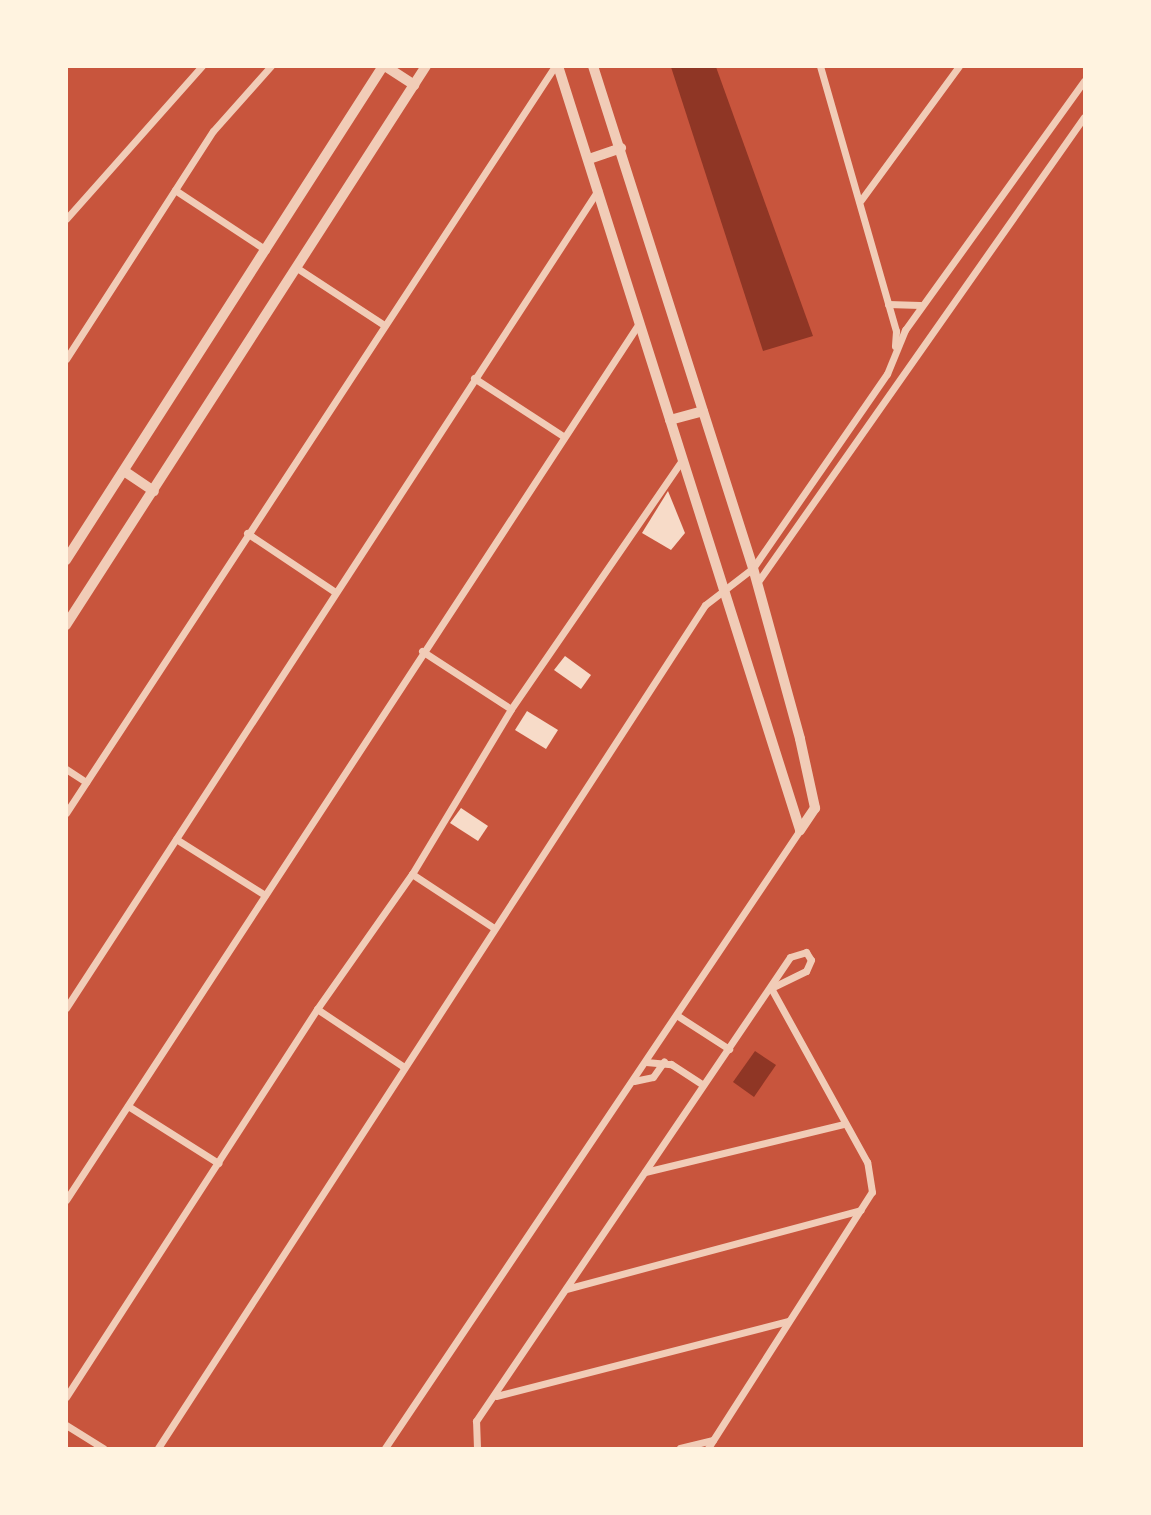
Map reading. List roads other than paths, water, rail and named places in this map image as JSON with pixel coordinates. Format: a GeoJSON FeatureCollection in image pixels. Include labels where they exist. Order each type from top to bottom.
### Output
{"type":"FeatureCollection","features":[{"type":"Feature","properties":{"kind":"street"},"geometry":{"type":"LineString","coordinates":[[66,219],[202,66]]}},
{"type":"Feature","properties":{"kind":"street"},"geometry":{"type":"LineString","coordinates":[[66,359],[229,109],[271,66]]}},
{"type":"Feature","properties":{"kind":"street"},"geometry":{"type":"LineString","coordinates":[[66,560],[384,66],[414,85]]}},
{"type":"Feature","properties":{"kind":"street"},"geometry":{"type":"LineString","coordinates":[[66,625],[426,66]]}},
{"type":"Feature","properties":{"kind":"street"},"geometry":{"type":"LineString","coordinates":[[557,66],[589,159],[638,325],[800,830]]}},
{"type":"Feature","properties":{"kind":"street"},"geometry":{"type":"LineString","coordinates":[[66,813],[247,533],[557,66]]}},
{"type":"Feature","properties":{"kind":"street"},"geometry":{"type":"LineString","coordinates":[[385,1448],[678,1016],[815,808],[753,568],[593,66]]}},
{"type":"Feature","properties":{"kind":"street"},"geometry":{"type":"LineString","coordinates":[[820,66],[861,200],[888,304],[894,351]]}},
{"type":"Feature","properties":{"kind":"street"},"geometry":{"type":"LineString","coordinates":[[823,75],[830,66]]}},
{"type":"Feature","properties":{"kind":"street"},"geometry":{"type":"LineString","coordinates":[[861,200],[959,66]]}},
{"type":"Feature","properties":{"kind":"street"},"geometry":{"type":"LineString","coordinates":[[158,1448],[494,928],[723,586],[753,568],[887,374],[894,351],[926,302],[1084,81]]}},
{"type":"Feature","properties":{"kind":"street"},"geometry":{"type":"LineString","coordinates":[[757,583],[1084,117]]}},
{"type":"Feature","properties":{"kind":"street"},"geometry":{"type":"LineString","coordinates":[[589,159],[621,148]]}},
{"type":"Feature","properties":{"kind":"street"},"geometry":{"type":"LineString","coordinates":[[175,190],[266,250]]}},
{"type":"Feature","properties":{"kind":"street"},"geometry":{"type":"LineString","coordinates":[[66,1008],[598,190]]}},
{"type":"Feature","properties":{"kind":"street"},"geometry":{"type":"LineString","coordinates":[[297,268],[384,325]]}},
{"type":"Feature","properties":{"kind":"street"},"geometry":{"type":"LineString","coordinates":[[888,304],[914,310],[926,302]]}},
{"type":"Feature","properties":{"kind":"street"},"geometry":{"type":"LineString","coordinates":[[66,1200],[422,651],[638,325]]}},
{"type":"Feature","properties":{"kind":"street"},"geometry":{"type":"LineString","coordinates":[[474,378],[563,436]]}},
{"type":"Feature","properties":{"kind":"street"},"geometry":{"type":"LineString","coordinates":[[670,420],[703,411]]}},
{"type":"Feature","properties":{"kind":"street"},"geometry":{"type":"LineString","coordinates":[[66,1397],[317,1009],[412,874],[511,709],[683,459]]}},
{"type":"Feature","properties":{"kind":"street"},"geometry":{"type":"LineString","coordinates":[[124,471],[154,491]]}},
{"type":"Feature","properties":{"kind":"street"},"geometry":{"type":"LineString","coordinates":[[247,533],[335,592]]}},
{"type":"Feature","properties":{"kind":"street"},"geometry":{"type":"LineString","coordinates":[[422,651],[511,709]]}},
{"type":"Feature","properties":{"kind":"street"},"geometry":{"type":"LineString","coordinates":[[66,769],[86,782]]}},
{"type":"Feature","properties":{"kind":"street"},"geometry":{"type":"LineString","coordinates":[[176,839],[265,895]]}},
{"type":"Feature","properties":{"kind":"street"},"geometry":{"type":"LineString","coordinates":[[412,874],[494,928]]}},
{"type":"Feature","properties":{"kind":"street"},"geometry":{"type":"LineString","coordinates":[[477,1448],[474,1428],[565,1290],[790,957],[806,952],[811,960],[806,971],[771,988]]}},
{"type":"Feature","properties":{"kind":"street"},"geometry":{"type":"LineString","coordinates":[[708,1448],[861,1210],[874,1176],[771,988]]}},
{"type":"Feature","properties":{"kind":"street"},"geometry":{"type":"LineString","coordinates":[[317,1009],[404,1067]]}},
{"type":"Feature","properties":{"kind":"street"},"geometry":{"type":"LineString","coordinates":[[678,1016],[729,1048]]}},
{"type":"Feature","properties":{"kind":"street"},"geometry":{"type":"LineString","coordinates":[[646,1062],[664,1061],[703,1085]]}},
{"type":"Feature","properties":{"kind":"street"},"geometry":{"type":"LineString","coordinates":[[633,1081],[653,1077],[664,1061]]}},
{"type":"Feature","properties":{"kind":"street"},"geometry":{"type":"LineString","coordinates":[[128,1106],[218,1163]]}},
{"type":"Feature","properties":{"kind":"street"},"geometry":{"type":"LineString","coordinates":[[645,1172],[844,1124]]}},
{"type":"Feature","properties":{"kind":"street"},"geometry":{"type":"LineString","coordinates":[[565,1290],[861,1210]]}},
{"type":"Feature","properties":{"kind":"street"},"geometry":{"type":"LineString","coordinates":[[495,1396],[790,1320]]}},
{"type":"Feature","properties":{"kind":"street"},"geometry":{"type":"LineString","coordinates":[[66,1424],[103,1448]]}},
{"type":"Feature","properties":{"kind":"street"},"geometry":{"type":"LineString","coordinates":[[680,1448],[714,1440]]}}]}
